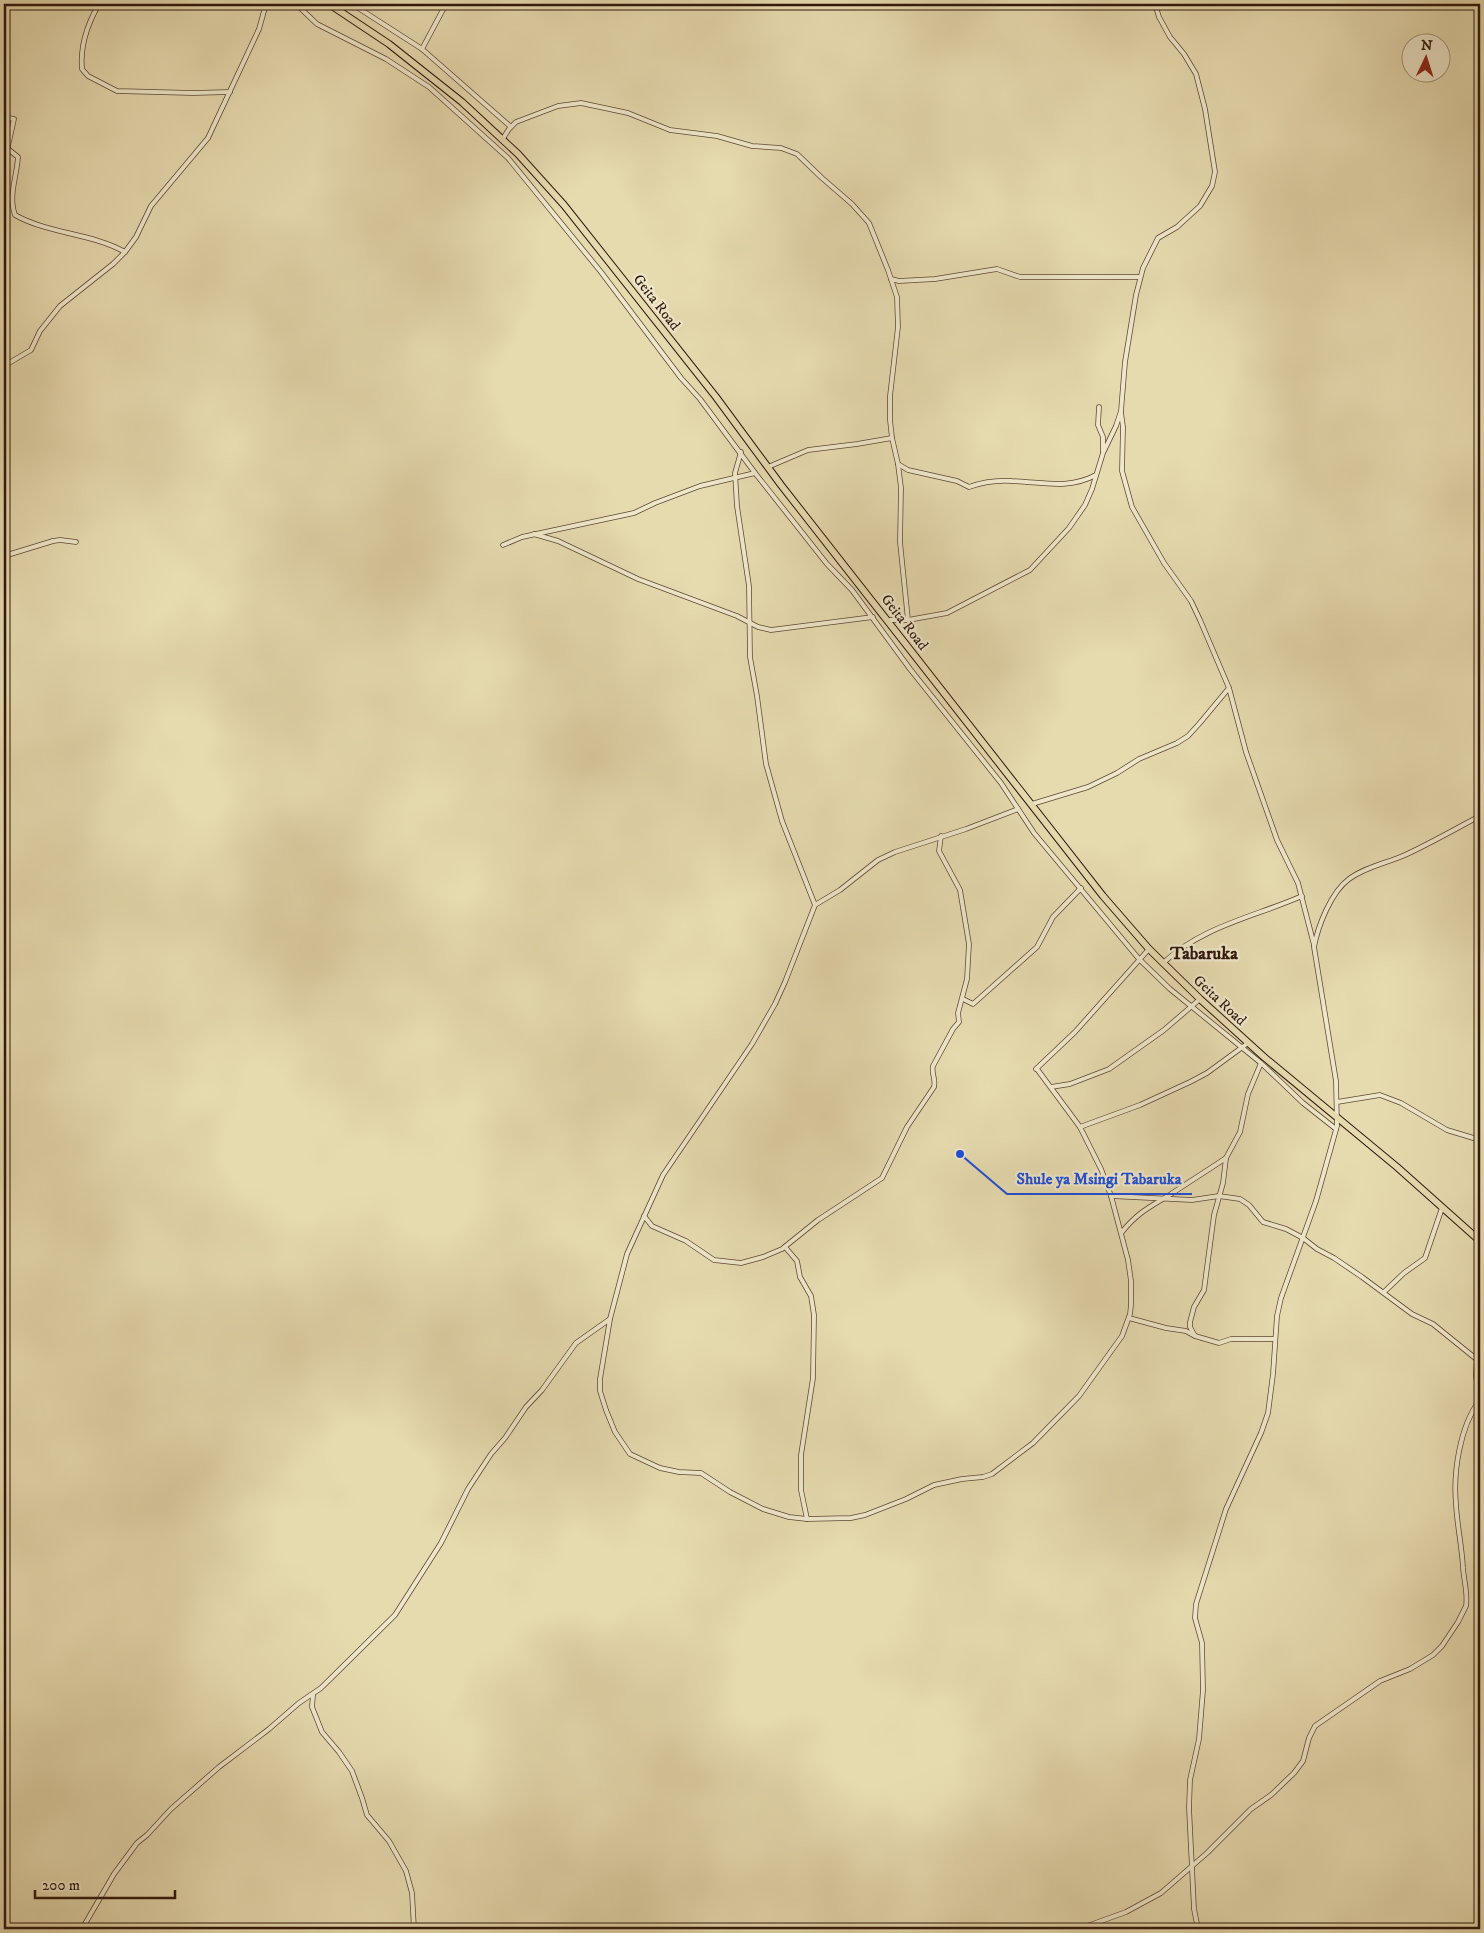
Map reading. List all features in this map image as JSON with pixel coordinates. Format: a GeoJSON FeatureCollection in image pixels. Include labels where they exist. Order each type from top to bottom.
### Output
{"type":"FeatureCollection","features":[{"type":"Feature","properties":{"kind":"highway","name":"Geita Road"},"geometry":{"type":"LineString","coordinates":[[329,4],[353,19],[424,71],[462,102],[502,140],[564,205],[716,397],[887,620],[1103,896],[1149,949],[1246,1046],[1338,1118],[1480,1241]]}},
{"type":"Feature","properties":{"kind":"street"},"geometry":{"type":"LineString","coordinates":[[98,4],[88,25],[82,56],[82,69],[88,76],[117,90],[193,93],[230,92]]}},
{"type":"Feature","properties":{"kind":"street"},"geometry":{"type":"LineString","coordinates":[[4,364],[31,350],[40,331],[60,306],[113,264],[136,237],[151,206],[208,138],[259,29],[266,4]]}},
{"type":"Feature","properties":{"kind":"street"},"geometry":{"type":"LineString","coordinates":[[296,4],[313,21],[324,28],[379,55],[429,87],[516,165],[755,473],[827,564],[852,590],[910,669],[1001,783],[1034,834],[1139,959],[1191,1006],[1246,1046],[1207,1073],[1190,1082],[1140,1105],[1080,1127]]}},
{"type":"Feature","properties":{"kind":"street"},"geometry":{"type":"LineString","coordinates":[[352,4],[422,49],[510,127]]}},
{"type":"Feature","properties":{"kind":"street"},"geometry":{"type":"LineString","coordinates":[[422,49],[446,4]]}},
{"type":"Feature","properties":{"kind":"street"},"geometry":{"type":"LineString","coordinates":[[1154,4],[1170,37],[1184,54],[1196,74],[1205,109],[1215,172],[1212,186],[1200,206],[1181,224],[1155,241],[1140,277],[1122,378],[1122,471],[1132,507],[1164,563],[1191,601],[1228,688],[1246,752],[1277,840],[1298,883],[1314,946],[1331,1045],[1338,1118],[1316,1201],[1281,1298],[1277,1316],[1271,1393],[1266,1419],[1226,1509],[1196,1604],[1195,1618],[1202,1643],[1203,1690],[1202,1717],[1190,1786],[1189,1820],[1194,1909],[1198,1929]]}},
{"type":"Feature","properties":{"kind":"street"},"geometry":{"type":"LineString","coordinates":[[502,140],[510,127],[516,122],[558,106],[581,103],[628,113],[670,130],[717,136],[752,146],[788,150],[797,154],[863,214],[873,233],[891,279],[898,308],[898,337],[890,396],[892,438],[898,464],[901,503],[900,542],[908,620]]}},
{"type":"Feature","properties":{"kind":"street"},"geometry":{"type":"LineString","coordinates":[[4,117],[14,119],[8,149],[18,157],[14,185],[13,208],[15,215],[43,226],[97,239],[125,252]]}},
{"type":"Feature","properties":{"kind":"street"},"geometry":{"type":"LineString","coordinates":[[891,279],[899,281],[935,279],[997,269],[1020,277],[1140,277]]}},
{"type":"Feature","properties":{"kind":"street"},"geometry":{"type":"LineString","coordinates":[[1099,408],[1098,425],[1103,437],[1103,453]]}},
{"type":"Feature","properties":{"kind":"street"},"geometry":{"type":"LineString","coordinates":[[887,620],[908,620],[947,614],[1030,570],[1069,528],[1085,505],[1097,475],[1103,453],[1121,411]]}},
{"type":"Feature","properties":{"kind":"street"},"geometry":{"type":"LineString","coordinates":[[768,466],[808,450],[892,438]]}},
{"type":"Feature","properties":{"kind":"street"},"geometry":{"type":"LineString","coordinates":[[740,452],[735,478],[738,518],[749,586],[751,664],[758,696],[769,776],[782,821],[815,905]]}},
{"type":"Feature","properties":{"kind":"street"},"geometry":{"type":"LineString","coordinates":[[898,464],[908,470],[952,479],[969,487],[986,482],[1008,481],[1033,484],[1068,484],[1097,475]]}},
{"type":"Feature","properties":{"kind":"street"},"geometry":{"type":"LineString","coordinates":[[503,545],[534,534],[634,513],[700,486],[755,473]]}},
{"type":"Feature","properties":{"kind":"street"},"geometry":{"type":"LineString","coordinates":[[534,534],[558,541],[638,579],[758,627],[771,630],[873,618]]}},
{"type":"Feature","properties":{"kind":"street"},"geometry":{"type":"LineString","coordinates":[[4,556],[53,541],[76,542]]}},
{"type":"Feature","properties":{"kind":"street"},"geometry":{"type":"LineString","coordinates":[[1032,804],[1088,788],[1139,759],[1177,743],[1188,736],[1228,688]]}},
{"type":"Feature","properties":{"kind":"street"},"geometry":{"type":"LineString","coordinates":[[1018,809],[966,829],[898,851],[878,860],[840,890],[815,905],[785,982],[774,1004],[748,1049],[668,1167],[644,1216],[620,1275],[600,1371],[600,1388],[613,1429],[630,1454],[663,1469],[701,1473],[730,1492],[764,1509],[789,1517],[807,1519],[851,1518],[865,1515],[906,1499],[934,1485],[962,1478],[983,1477],[992,1474],[1033,1444],[1073,1404],[1122,1336],[1129,1318],[1132,1296],[1122,1232],[1101,1169],[1080,1127],[1036,1069],[1091,1016],[1149,949]]}},
{"type":"Feature","properties":{"kind":"street"},"geometry":{"type":"LineString","coordinates":[[1314,946],[1324,916],[1347,880],[1424,846],[1480,816]]}},
{"type":"Feature","properties":{"kind":"street"},"geometry":{"type":"LineString","coordinates":[[644,1216],[652,1226],[686,1241],[714,1260],[741,1263],[763,1257],[785,1247],[818,1220],[882,1178],[907,1127],[934,1086],[933,1066],[953,1029],[959,1022],[958,1013],[967,979],[968,934],[960,890],[939,851],[941,836]]}},
{"type":"Feature","properties":{"kind":"street"},"geometry":{"type":"LineString","coordinates":[[963,999],[973,1004],[1036,947],[1053,918],[1080,888]]}},
{"type":"Feature","properties":{"kind":"street"},"geometry":{"type":"LineString","coordinates":[[1163,963],[1189,943],[1212,930],[1302,896]]}},
{"type":"Feature","properties":{"kind":"street"},"geometry":{"type":"LineString","coordinates":[[1051,1087],[1070,1084],[1109,1069],[1164,1030],[1200,999]]}},
{"type":"Feature","properties":{"kind":"street"},"geometry":{"type":"LineString","coordinates":[[1194,1336],[1190,1322],[1194,1307],[1204,1290],[1212,1224],[1223,1183],[1226,1158],[1240,1132],[1248,1094],[1262,1060],[1303,1103],[1336,1129]]}},
{"type":"Feature","properties":{"kind":"street"},"geometry":{"type":"LineString","coordinates":[[1337,1102],[1380,1095],[1401,1103],[1448,1130],[1480,1140]]}},
{"type":"Feature","properties":{"kind":"street"},"geometry":{"type":"LineString","coordinates":[[1122,1232],[1140,1212],[1226,1158]]}},
{"type":"Feature","properties":{"kind":"street"},"geometry":{"type":"LineString","coordinates":[[1111,1196],[1192,1200],[1219,1196],[1245,1202],[1263,1222],[1286,1229],[1303,1238],[1384,1292],[1412,1314],[1433,1324],[1453,1338],[1478,1360]]}},
{"type":"Feature","properties":{"kind":"street"},"geometry":{"type":"LineString","coordinates":[[1384,1292],[1404,1273],[1425,1258],[1442,1208]]}},
{"type":"Feature","properties":{"kind":"street"},"geometry":{"type":"LineString","coordinates":[[785,1247],[797,1261],[800,1277],[811,1296],[814,1314],[813,1378],[800,1462],[801,1490],[807,1519]]}},
{"type":"Feature","properties":{"kind":"street"},"geometry":{"type":"LineString","coordinates":[[1480,1305],[1478,1360],[1480,1408]]}},
{"type":"Feature","properties":{"kind":"street"},"geometry":{"type":"LineString","coordinates":[[82,1929],[114,1874],[137,1843],[154,1829],[180,1801],[224,1763],[269,1729],[299,1703],[313,1695],[395,1615],[440,1543],[468,1489],[491,1454],[505,1438],[526,1407],[542,1390],[576,1343],[610,1318]]}},
{"type":"Feature","properties":{"kind":"street"},"geometry":{"type":"LineString","coordinates":[[1129,1318],[1166,1328],[1186,1331],[1194,1336],[1219,1343],[1231,1339],[1275,1339]]}},
{"type":"Feature","properties":{"kind":"street"},"geometry":{"type":"LineString","coordinates":[[1079,1929],[1141,1905],[1160,1893],[1193,1865],[1245,1814],[1271,1795],[1294,1773],[1303,1761],[1309,1738],[1315,1726],[1380,1681],[1410,1669],[1433,1655],[1442,1646],[1462,1616],[1466,1606],[1467,1599],[1456,1504],[1456,1476],[1463,1437],[1471,1412],[1479,1401]]}},
{"type":"Feature","properties":{"kind":"street"},"geometry":{"type":"LineString","coordinates":[[313,1695],[312,1707],[322,1732],[348,1766],[367,1815],[389,1841],[406,1871],[412,1893],[414,1929]]}},
{"type":"Feature","properties":{"kind":"place","name":"Shule ya Msingi Tabaruka"},"geometry":{"type":"Point","coordinates":[960,1154]}},
{"type":"Feature","properties":{"kind":"district","name":"Tabaruka"},"geometry":{"type":"Point","coordinates":[1204,953]}}]}
